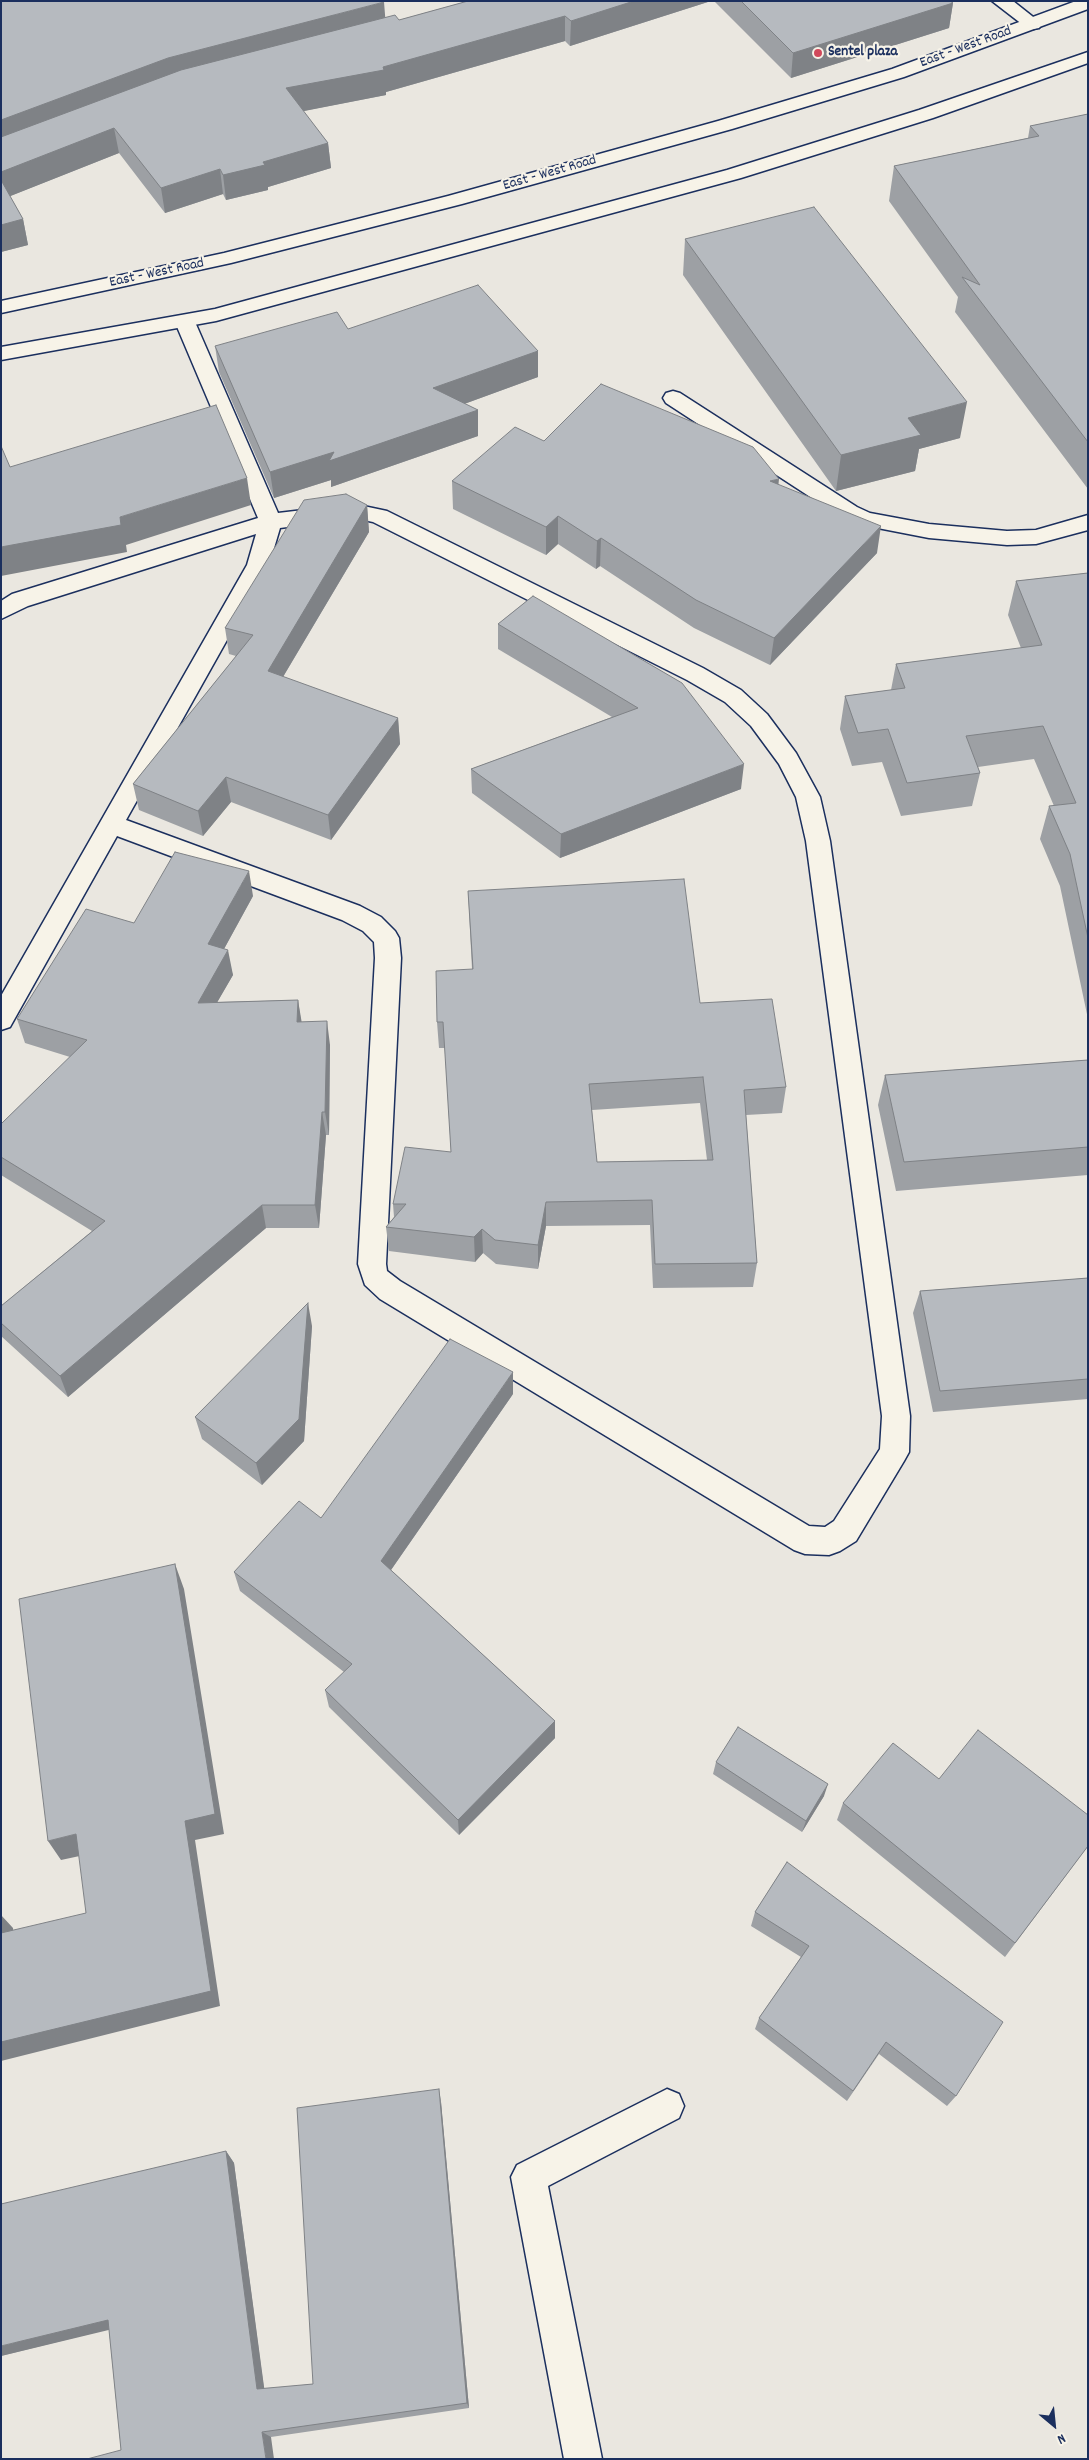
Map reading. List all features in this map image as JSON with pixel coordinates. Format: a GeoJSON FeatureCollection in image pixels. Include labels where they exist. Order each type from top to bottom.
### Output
{"type":"FeatureCollection","features":[{"type":"Feature","properties":{"kind":"main road"},"geometry":{"type":"LineString","coordinates":[[1001,1],[1033,24]]}},
{"type":"Feature","properties":{"kind":"main road","name":"East - West Road"},"geometry":{"type":"LineString","coordinates":[[1,307],[224,259],[465,198],[724,125],[898,73],[1088,3]]}},
{"type":"Feature","properties":{"kind":"main road"},"geometry":{"type":"LineString","coordinates":[[1,354],[185,322],[734,174],[926,114],[1088,57]]}},
{"type":"Feature","properties":{"kind":"main road"},"geometry":{"type":"LineString","coordinates":[[1,1020],[258,566],[271,522],[185,322]]}},
{"type":"Feature","properties":{"kind":"main road"},"geometry":{"type":"LineString","coordinates":[[673,398],[849,512],[865,519],[929,531],[1007,538],[1036,537],[1088,522]]}},
{"type":"Feature","properties":{"kind":"main road"},"geometry":{"type":"LineString","coordinates":[[1,611],[20,600],[271,522],[333,512],[354,511],[379,516],[687,670],[733,696],[759,720],[788,759],[808,798],[818,841],[896,1416],[894,1452],[845,1531],[829,1541],[805,1540],[390,1290],[375,1277],[372,1264],[388,958],[386,938],[372,924],[351,913],[112,824]]}},
{"type":"Feature","properties":{"kind":"main road"},"geometry":{"type":"LineString","coordinates":[[583,2459],[529,2177],[667,2106]]}},
{"type":"Feature","properties":{"kind":"building"},"geometry":{"type":"Polygon","coordinates":[[[1,1],[384,2],[168,58],[1,120],[1,1]]]}},
{"type":"Feature","properties":{"kind":"building"},"geometry":{"type":"Polygon","coordinates":[[[468,1],[634,1],[571,21],[565,16],[383,67],[384,70],[286,88],[328,143],[263,162],[265,165],[223,175],[220,169],[161,188],[114,128],[1,172],[1,137],[181,70],[395,15],[399,20],[468,1]]]}},
{"type":"Feature","properties":{"kind":"building"},"geometry":{"type":"Polygon","coordinates":[[[741,1],[950,1],[953,3],[793,53],[741,1]]]}},
{"type":"Feature","properties":{"kind":"building"},"geometry":{"type":"Polygon","coordinates":[[[1088,114],[1088,442],[962,277],[980,285],[894,166],[1039,136],[1030,126],[1088,114]]]}},
{"type":"Feature","properties":{"kind":"building"},"geometry":{"type":"Polygon","coordinates":[[[1,180],[23,219],[1,225],[1,180]]]}},
{"type":"Feature","properties":{"kind":"building"},"geometry":{"type":"Polygon","coordinates":[[[814,207],[967,402],[908,418],[921,435],[841,455],[685,239],[814,207]]]}},
{"type":"Feature","properties":{"kind":"building"},"geometry":{"type":"Polygon","coordinates":[[[478,285],[538,351],[433,388],[478,410],[329,461],[334,452],[270,472],[215,346],[337,312],[348,329],[478,285]]]}},
{"type":"Feature","properties":{"kind":"building"},"geometry":{"type":"Polygon","coordinates":[[[601,384],[753,447],[779,479],[770,481],[881,526],[774,638],[696,600],[601,538],[597,541],[558,516],[546,527],[452,481],[515,427],[544,441],[601,384]]]}},
{"type":"Feature","properties":{"kind":"building"},"geometry":{"type":"Polygon","coordinates":[[[216,405],[247,478],[120,517],[121,525],[1,547],[1,446],[10,467],[216,405]]]}},
{"type":"Feature","properties":{"kind":"building"},"geometry":{"type":"Polygon","coordinates":[[[346,494],[367,505],[268,671],[398,718],[328,815],[226,777],[198,811],[133,784],[253,635],[225,628],[304,500],[346,494]]]}},
{"type":"Feature","properties":{"kind":"building"},"geometry":{"type":"Polygon","coordinates":[[[1088,573],[1088,938],[1070,854],[1049,806],[1076,803],[1043,726],[966,736],[980,773],[907,783],[888,729],[858,733],[845,696],[905,688],[896,664],[1042,645],[1016,581],[1088,573]]]}},
{"type":"Feature","properties":{"kind":"building"},"geometry":{"type":"Polygon","coordinates":[[[533,596],[682,683],[744,764],[561,834],[471,769],[638,708],[498,624],[533,596]]]}},
{"type":"Feature","properties":{"kind":"building"},"geometry":{"type":"Polygon","coordinates":[[[175,852],[249,871],[208,944],[228,950],[198,1003],[298,1000],[297,1022],[327,1021],[325,1112],[322,1112],[315,1205],[262,1205],[60,1376],[1,1323],[1,1306],[105,1221],[1,1157],[1,1124],[87,1040],[17,1019],[86,909],[134,923],[175,852]]]}},
{"type":"Feature","properties":{"kind":"building"},"geometry":{"type":"Polygon","coordinates":[[[684,879],[700,1003],[772,999],[786,1087],[744,1090],[757,1263],[655,1264],[652,1200],[546,1202],[538,1245],[495,1240],[482,1229],[474,1237],[386,1227],[406,1204],[393,1204],[405,1147],[451,1152],[443,1022],[437,1022],[436,971],[473,969],[468,891],[684,879]],[[703,1077],[589,1084],[597,1162],[713,1160],[703,1077]]]}},
{"type":"Feature","properties":{"kind":"building"},"geometry":{"type":"Polygon","coordinates":[[[1088,1060],[1088,1147],[904,1162],[885,1075],[1088,1060]]]}},
{"type":"Feature","properties":{"kind":"building"},"geometry":{"type":"Polygon","coordinates":[[[1088,1278],[1088,1379],[940,1391],[920,1291],[1088,1278]]]}},
{"type":"Feature","properties":{"kind":"building"},"geometry":{"type":"Polygon","coordinates":[[[308,1303],[299,1419],[256,1463],[195,1417],[308,1303]]]}},
{"type":"Feature","properties":{"kind":"building"},"geometry":{"type":"Polygon","coordinates":[[[450,1339],[513,1372],[381,1561],[555,1721],[458,1820],[325,1690],[352,1664],[234,1572],[299,1501],[321,1518],[450,1339]]]}},
{"type":"Feature","properties":{"kind":"building"},"geometry":{"type":"Polygon","coordinates":[[[175,1564],[215,1814],[185,1821],[211,1991],[1,2042],[1,1933],[86,1913],[76,1834],[48,1841],[19,1599],[175,1564]]]}},
{"type":"Feature","properties":{"kind":"building"},"geometry":{"type":"Polygon","coordinates":[[[738,1727],[828,1784],[806,1821],[716,1762],[738,1727]]]}},
{"type":"Feature","properties":{"kind":"building"},"geometry":{"type":"Polygon","coordinates":[[[978,1730],[1088,1815],[1088,1846],[1015,1943],[843,1803],[893,1743],[939,1779],[978,1730]]]}},
{"type":"Feature","properties":{"kind":"building"},"geometry":{"type":"Polygon","coordinates":[[[787,1862],[1003,2022],[956,2096],[886,2042],[853,2091],[759,2018],[809,1946],[755,1912],[787,1862]]]}},
{"type":"Feature","properties":{"kind":"building"},"geometry":{"type":"Polygon","coordinates":[[[439,2089],[467,2403],[262,2432],[266,2459],[87,2459],[121,2450],[108,2320],[1,2346],[1,2204],[226,2151],[257,2389],[313,2384],[297,2108],[439,2089]]]}},
{"type":"Feature","properties":{"kind":"place","name":"Sentel plaza"},"geometry":{"type":"Point","coordinates":[818,53]}}]}
